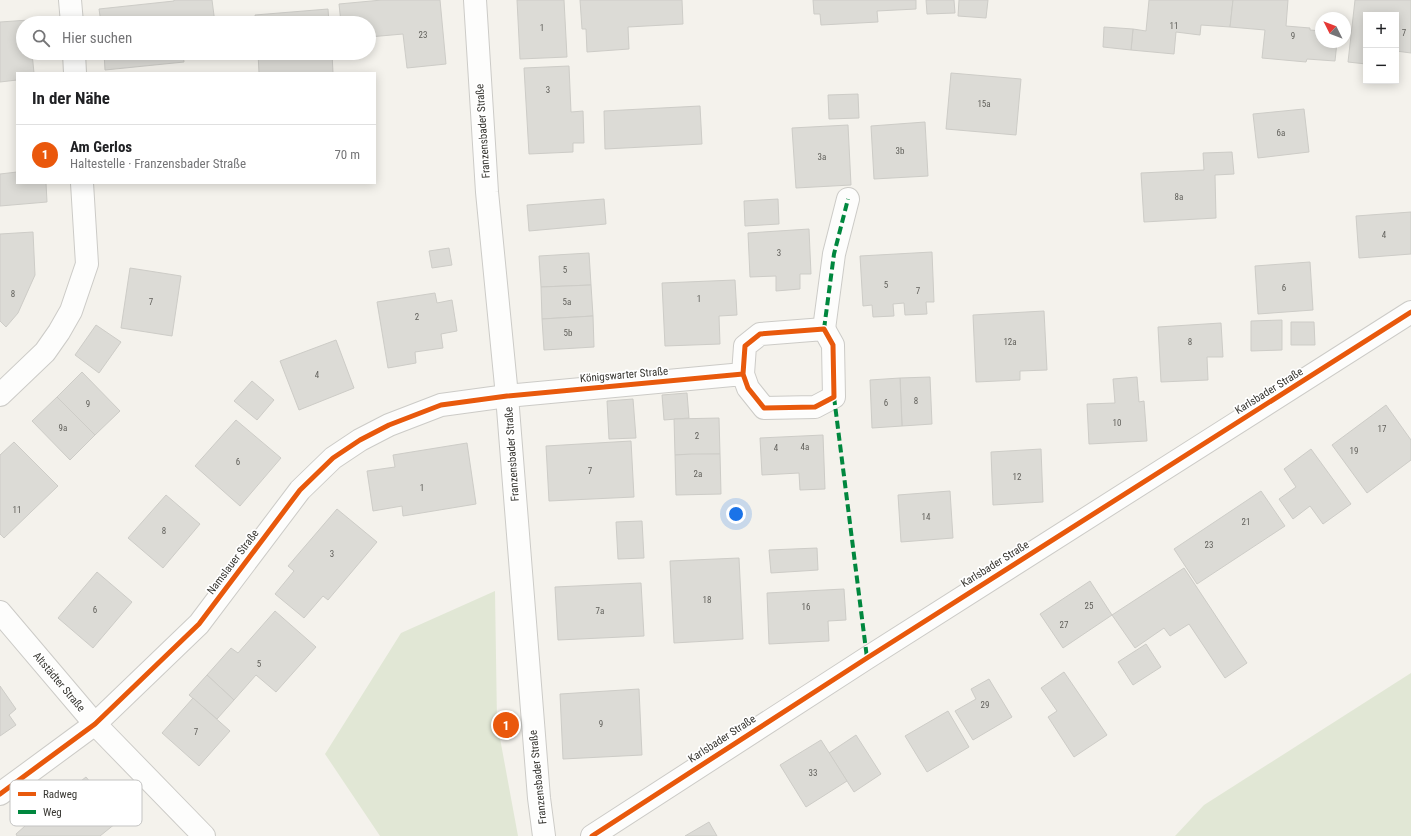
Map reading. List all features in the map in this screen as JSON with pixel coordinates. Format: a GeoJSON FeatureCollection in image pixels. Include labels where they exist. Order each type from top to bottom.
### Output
{"type":"FeatureCollection","features":[{"type":"Feature","properties":{"kind":"street"},"geometry":{"type":"LineString","coordinates":[[70,0],[71,16]]}},
{"type":"Feature","properties":{"kind":"street","name":"Franzensbader Straße"},"geometry":{"type":"LineString","coordinates":[[475,0],[487,192],[507,396],[539,798],[544,836]]}},
{"type":"Feature","properties":{"kind":"street"},"geometry":{"type":"LineString","coordinates":[[74,60],[75,72]]}},
{"type":"Feature","properties":{"kind":"street"},"geometry":{"type":"LineString","coordinates":[[0,395],[45,352],[71,311],[87,264],[82,184]]}},
{"type":"Feature","properties":{"kind":"street"},"geometry":{"type":"LineString","coordinates":[[824,329],[760,334],[745,346],[743,374],[748,388],[764,408],[815,407],[834,397],[834,345],[824,329],[834,254],[848,199]]}},
{"type":"Feature","properties":{"kind":"street","name":"Karlsbader Straße"},"geometry":{"type":"LineString","coordinates":[[592,836],[867,658],[1411,312]]}},
{"type":"Feature","properties":{"kind":"street","name":"Königswarter Straße"},"geometry":{"type":"LineString","coordinates":[[507,396],[743,374]]}},
{"type":"Feature","properties":{"kind":"street","name":"Namslauer Straße"},"geometry":{"type":"LineString","coordinates":[[19,780],[95,724],[199,624],[300,490],[333,458],[360,440],[389,425],[442,405],[507,396]]}},
{"type":"Feature","properties":{"kind":"street","name":"Altstädter Straße"},"geometry":{"type":"LineString","coordinates":[[0,612],[95,724],[204,836]]}},
{"type":"Feature","properties":{"kind":"street","name":"Namslauer Straße"},"geometry":{"type":"LineString","coordinates":[[0,794],[10,787]]}},
{"type":"Feature","properties":{"kind":"green space"},"geometry":{"type":"Polygon","coordinates":[[[495,591],[497,722],[518,836],[380,836],[325,754],[401,633],[495,591]]]}},
{"type":"Feature","properties":{"kind":"green space"},"geometry":{"type":"Polygon","coordinates":[[[1411,673],[1411,836],[1175,836],[1204,805],[1411,673]]]}},
{"type":"Feature","properties":{"kind":"building"},"geometry":{"type":"Polygon","coordinates":[[[212,0],[214,16],[100,16],[99,9],[174,1],[212,0]]]}},
{"type":"Feature","properties":{"kind":"building"},"geometry":{"type":"Polygon","coordinates":[[[382,0],[440,0],[446,64],[407,68],[403,34],[376,36],[376,16],[340,16],[339,4],[382,0]]]}},
{"type":"Feature","properties":{"kind":"building"},"geometry":{"type":"Polygon","coordinates":[[[517,0],[564,0],[567,57],[520,59],[517,0]]]}},
{"type":"Feature","properties":{"kind":"building"},"geometry":{"type":"Polygon","coordinates":[[[580,0],[682,0],[683,24],[628,27],[629,49],[587,52],[586,29],[582,29],[580,0]]]}},
{"type":"Feature","properties":{"kind":"building"},"geometry":{"type":"Polygon","coordinates":[[[813,0],[916,0],[916,9],[877,11],[878,22],[821,25],[820,14],[814,14],[813,0]]]}},
{"type":"Feature","properties":{"kind":"building"},"geometry":{"type":"Polygon","coordinates":[[[926,0],[954,0],[955,13],[927,14],[926,0]]]}},
{"type":"Feature","properties":{"kind":"building"},"geometry":{"type":"Polygon","coordinates":[[[959,0],[988,0],[986,18],[958,16],[959,0]]]}},
{"type":"Feature","properties":{"kind":"building"},"geometry":{"type":"Polygon","coordinates":[[[1149,0],[1233,0],[1230,27],[1201,25],[1200,35],[1176,32],[1174,54],[1131,50],[1133,29],[1146,31],[1149,0]]]}},
{"type":"Feature","properties":{"kind":"building"},"geometry":{"type":"Polygon","coordinates":[[[1233,0],[1288,0],[1286,26],[1310,28],[1310,30],[1315,30],[1315,48],[1336,48],[1335,61],[1307,59],[1306,62],[1262,58],[1265,30],[1230,27],[1233,0]]]}},
{"type":"Feature","properties":{"kind":"building"},"geometry":{"type":"Polygon","coordinates":[[[1355,0],[1411,0],[1411,53],[1399,51],[1399,12],[1363,12],[1363,64],[1348,62],[1350,48],[1351,48],[1355,0]]]}},
{"type":"Feature","properties":{"kind":"building"},"geometry":{"type":"Polygon","coordinates":[[[328,9],[328,16],[255,16],[328,9]]]}},
{"type":"Feature","properties":{"kind":"building"},"geometry":{"type":"Polygon","coordinates":[[[16,21],[16,60],[33,60],[34,72],[16,72],[16,80],[0,82],[0,22],[16,21]]]}},
{"type":"Feature","properties":{"kind":"building"},"geometry":{"type":"Polygon","coordinates":[[[1104,27],[1133,29],[1131,50],[1103,47],[1104,27]]]}},
{"type":"Feature","properties":{"kind":"building"},"geometry":{"type":"Polygon","coordinates":[[[104,60],[184,60],[184,62],[105,70],[104,60]]]}},
{"type":"Feature","properties":{"kind":"building"},"geometry":{"type":"Polygon","coordinates":[[[258,60],[332,60],[333,72],[259,72],[258,60]]]}},
{"type":"Feature","properties":{"kind":"building"},"geometry":{"type":"Polygon","coordinates":[[[569,66],[571,112],[583,111],[584,143],[573,143],[573,152],[529,154],[524,68],[569,66]]]}},
{"type":"Feature","properties":{"kind":"building"},"geometry":{"type":"Polygon","coordinates":[[[951,73],[1021,79],[1016,135],[946,129],[951,73]]]}},
{"type":"Feature","properties":{"kind":"building"},"geometry":{"type":"Polygon","coordinates":[[[858,94],[859,118],[829,119],[828,95],[858,94]]]}},
{"type":"Feature","properties":{"kind":"building"},"geometry":{"type":"Polygon","coordinates":[[[700,106],[702,144],[605,149],[604,111],[700,106]]]}},
{"type":"Feature","properties":{"kind":"building"},"geometry":{"type":"Polygon","coordinates":[[[1304,109],[1309,152],[1258,158],[1253,114],[1304,109]]]}},
{"type":"Feature","properties":{"kind":"building"},"geometry":{"type":"Polygon","coordinates":[[[925,122],[928,176],[874,179],[871,126],[925,122]]]}},
{"type":"Feature","properties":{"kind":"building"},"geometry":{"type":"Polygon","coordinates":[[[848,125],[851,185],[796,188],[792,128],[848,125]]]}},
{"type":"Feature","properties":{"kind":"building"},"geometry":{"type":"Polygon","coordinates":[[[1232,152],[1234,174],[1215,175],[1216,218],[1144,222],[1141,173],[1204,170],[1203,153],[1232,152]]]}},
{"type":"Feature","properties":{"kind":"building"},"geometry":{"type":"Polygon","coordinates":[[[16,172],[16,184],[46,184],[47,202],[0,206],[0,174],[16,172]]]}},
{"type":"Feature","properties":{"kind":"building"},"geometry":{"type":"Polygon","coordinates":[[[604,199],[606,224],[529,231],[527,205],[604,199]]]}},
{"type":"Feature","properties":{"kind":"building"},"geometry":{"type":"Polygon","coordinates":[[[778,199],[779,224],[745,226],[744,201],[778,199]]]}},
{"type":"Feature","properties":{"kind":"building"},"geometry":{"type":"Polygon","coordinates":[[[1411,212],[1411,254],[1359,258],[1356,216],[1411,212]]]}},
{"type":"Feature","properties":{"kind":"building"},"geometry":{"type":"Polygon","coordinates":[[[809,229],[811,274],[800,274],[800,289],[776,291],[776,276],[750,277],[748,233],[809,229]]]}},
{"type":"Feature","properties":{"kind":"building"},"geometry":{"type":"Polygon","coordinates":[[[33,232],[35,275],[18,313],[6,327],[0,321],[0,234],[33,232]]]}},
{"type":"Feature","properties":{"kind":"building"},"geometry":{"type":"Polygon","coordinates":[[[449,248],[452,265],[432,268],[429,251],[449,248]]]}},
{"type":"Feature","properties":{"kind":"building"},"geometry":{"type":"Polygon","coordinates":[[[932,252],[934,302],[926,302],[927,314],[905,315],[904,303],[893,304],[894,316],[873,317],[872,305],[863,306],[860,256],[932,252]]]}},
{"type":"Feature","properties":{"kind":"building"},"geometry":{"type":"Polygon","coordinates":[[[589,253],[591,285],[541,287],[539,256],[589,253]]]}},
{"type":"Feature","properties":{"kind":"building"},"geometry":{"type":"Polygon","coordinates":[[[1310,262],[1313,310],[1258,314],[1255,266],[1310,262]]]}},
{"type":"Feature","properties":{"kind":"building"},"geometry":{"type":"Polygon","coordinates":[[[130,268],[181,276],[172,336],[121,328],[130,268]]]}},
{"type":"Feature","properties":{"kind":"building"},"geometry":{"type":"Polygon","coordinates":[[[735,280],[737,315],[719,316],[720,344],[665,346],[662,283],[735,280]]]}},
{"type":"Feature","properties":{"kind":"building"},"geometry":{"type":"Polygon","coordinates":[[[591,285],[593,316],[542,319],[541,287],[591,285]]]}},
{"type":"Feature","properties":{"kind":"building"},"geometry":{"type":"Polygon","coordinates":[[[435,293],[437,303],[452,300],[457,331],[441,334],[443,348],[415,352],[416,363],[388,368],[377,302],[435,293]]]}},
{"type":"Feature","properties":{"kind":"building"},"geometry":{"type":"Polygon","coordinates":[[[1044,311],[1047,370],[1020,371],[1020,380],[976,382],[973,315],[1044,311]]]}},
{"type":"Feature","properties":{"kind":"building"},"geometry":{"type":"Polygon","coordinates":[[[593,316],[594,347],[544,350],[542,319],[593,316]]]}},
{"type":"Feature","properties":{"kind":"building"},"geometry":{"type":"Polygon","coordinates":[[[1282,320],[1282,350],[1251,351],[1251,321],[1282,320]]]}},
{"type":"Feature","properties":{"kind":"building"},"geometry":{"type":"Polygon","coordinates":[[[1291,322],[1314,322],[1315,345],[1291,345],[1291,322]]]}},
{"type":"Feature","properties":{"kind":"building"},"geometry":{"type":"Polygon","coordinates":[[[1221,323],[1223,357],[1207,357],[1208,380],[1161,382],[1158,327],[1221,323]]]}},
{"type":"Feature","properties":{"kind":"building"},"geometry":{"type":"Polygon","coordinates":[[[96,325],[121,342],[99,373],[75,355],[96,325]]]}},
{"type":"Feature","properties":{"kind":"building"},"geometry":{"type":"Polygon","coordinates":[[[336,340],[354,388],[299,410],[280,361],[336,340]]]}},
{"type":"Feature","properties":{"kind":"building"},"geometry":{"type":"Polygon","coordinates":[[[82,372],[120,411],[95,435],[57,397],[82,372]]]}},
{"type":"Feature","properties":{"kind":"building"},"geometry":{"type":"Polygon","coordinates":[[[930,377],[932,424],[902,426],[900,378],[930,377]]]}},
{"type":"Feature","properties":{"kind":"building"},"geometry":{"type":"Polygon","coordinates":[[[1137,377],[1139,402],[1144,401],[1147,441],[1089,444],[1087,404],[1115,403],[1113,379],[1137,377]]]}},
{"type":"Feature","properties":{"kind":"building"},"geometry":{"type":"Polygon","coordinates":[[[900,378],[902,426],[872,428],[870,380],[900,378]]]}},
{"type":"Feature","properties":{"kind":"building"},"geometry":{"type":"Polygon","coordinates":[[[252,381],[274,400],[257,420],[234,401],[252,381]]]}},
{"type":"Feature","properties":{"kind":"building"},"geometry":{"type":"Polygon","coordinates":[[[687,393],[689,418],[664,420],[662,395],[687,393]]]}},
{"type":"Feature","properties":{"kind":"building"},"geometry":{"type":"Polygon","coordinates":[[[57,397],[95,435],[70,460],[32,421],[57,397]]]}},
{"type":"Feature","properties":{"kind":"building"},"geometry":{"type":"Polygon","coordinates":[[[633,399],[636,438],[609,439],[607,401],[633,399]]]}},
{"type":"Feature","properties":{"kind":"building"},"geometry":{"type":"Polygon","coordinates":[[[1386,405],[1411,440],[1411,460],[1367,493],[1332,445],[1386,405]]]}},
{"type":"Feature","properties":{"kind":"building"},"geometry":{"type":"Polygon","coordinates":[[[719,418],[720,454],[675,455],[674,419],[719,418]]]}},
{"type":"Feature","properties":{"kind":"building"},"geometry":{"type":"Polygon","coordinates":[[[236,420],[281,458],[240,506],[195,466],[236,420]]]}},
{"type":"Feature","properties":{"kind":"building"},"geometry":{"type":"Polygon","coordinates":[[[823,435],[825,489],[800,490],[799,473],[762,475],[760,438],[823,435]]]}},
{"type":"Feature","properties":{"kind":"building"},"geometry":{"type":"Polygon","coordinates":[[[631,441],[634,497],[549,501],[546,446],[631,441]]]}},
{"type":"Feature","properties":{"kind":"building"},"geometry":{"type":"Polygon","coordinates":[[[14,442],[58,486],[4,538],[0,534],[0,455],[14,442]]]}},
{"type":"Feature","properties":{"kind":"building"},"geometry":{"type":"Polygon","coordinates":[[[467,443],[476,504],[403,516],[402,506],[373,511],[367,471],[395,467],[393,455],[467,443]]]}},
{"type":"Feature","properties":{"kind":"building"},"geometry":{"type":"Polygon","coordinates":[[[1041,449],[1043,502],[993,505],[991,452],[1041,449]]]}},
{"type":"Feature","properties":{"kind":"building"},"geometry":{"type":"Polygon","coordinates":[[[1311,449],[1351,504],[1323,524],[1310,506],[1293,519],[1279,499],[1296,487],[1284,469],[1311,449]]]}},
{"type":"Feature","properties":{"kind":"building"},"geometry":{"type":"Polygon","coordinates":[[[720,454],[721,494],[676,495],[675,455],[720,454]]]}},
{"type":"Feature","properties":{"kind":"building"},"geometry":{"type":"Polygon","coordinates":[[[950,491],[953,538],[901,542],[898,495],[950,491]]]}},
{"type":"Feature","properties":{"kind":"building"},"geometry":{"type":"Polygon","coordinates":[[[1261,491],[1285,526],[1197,584],[1174,549],[1261,491]]]}},
{"type":"Feature","properties":{"kind":"building"},"geometry":{"type":"Polygon","coordinates":[[[166,495],[200,524],[163,568],[128,538],[166,495]]]}},
{"type":"Feature","properties":{"kind":"building"},"geometry":{"type":"Polygon","coordinates":[[[337,509],[377,542],[328,600],[323,596],[304,618],[275,594],[294,571],[288,566],[337,509]]]}},
{"type":"Feature","properties":{"kind":"building"},"geometry":{"type":"Polygon","coordinates":[[[642,521],[644,558],[618,559],[616,522],[642,521]]]}},
{"type":"Feature","properties":{"kind":"building"},"geometry":{"type":"Polygon","coordinates":[[[817,548],[818,570],[771,573],[769,550],[817,548]]]}},
{"type":"Feature","properties":{"kind":"building"},"geometry":{"type":"Polygon","coordinates":[[[739,558],[743,639],[674,643],[670,561],[739,558]]]}},
{"type":"Feature","properties":{"kind":"building"},"geometry":{"type":"Polygon","coordinates":[[[1184,568],[1247,663],[1225,678],[1189,624],[1170,636],[1164,628],[1135,648],[1112,615],[1184,568]]]}},
{"type":"Feature","properties":{"kind":"building"},"geometry":{"type":"Polygon","coordinates":[[[97,572],[132,602],[93,648],[58,618],[97,572]]]}},
{"type":"Feature","properties":{"kind":"building"},"geometry":{"type":"Polygon","coordinates":[[[1090,581],[1112,615],[1063,648],[1040,614],[1090,581]]]}},
{"type":"Feature","properties":{"kind":"building"},"geometry":{"type":"Polygon","coordinates":[[[641,583],[644,636],[558,640],[555,587],[641,583]]]}},
{"type":"Feature","properties":{"kind":"building"},"geometry":{"type":"Polygon","coordinates":[[[844,589],[846,620],[828,621],[829,641],[769,644],[767,593],[844,589]]]}},
{"type":"Feature","properties":{"kind":"building"},"geometry":{"type":"Polygon","coordinates":[[[275,611],[316,647],[276,692],[256,675],[234,700],[207,675],[231,648],[238,653],[275,611]]]}},
{"type":"Feature","properties":{"kind":"building"},"geometry":{"type":"Polygon","coordinates":[[[1146,644],[1161,667],[1133,685],[1118,662],[1146,644]]]}},
{"type":"Feature","properties":{"kind":"building"},"geometry":{"type":"Polygon","coordinates":[[[1064,672],[1107,735],[1074,757],[1048,717],[1057,711],[1041,688],[1064,672]]]}},
{"type":"Feature","properties":{"kind":"building"},"geometry":{"type":"Polygon","coordinates":[[[207,675],[234,700],[217,719],[189,695],[207,675]]]}},
{"type":"Feature","properties":{"kind":"building"},"geometry":{"type":"Polygon","coordinates":[[[989,679],[1012,717],[973,740],[955,711],[976,699],[971,689],[989,679]]]}},
{"type":"Feature","properties":{"kind":"building"},"geometry":{"type":"Polygon","coordinates":[[[0,686],[16,709],[9,715],[16,725],[0,736],[0,686]]]}},
{"type":"Feature","properties":{"kind":"building"},"geometry":{"type":"Polygon","coordinates":[[[639,689],[642,755],[563,759],[560,694],[639,689]]]}},
{"type":"Feature","properties":{"kind":"building"},"geometry":{"type":"Polygon","coordinates":[[[193,698],[230,731],[199,766],[162,733],[193,698]]]}},
{"type":"Feature","properties":{"kind":"building"},"geometry":{"type":"Polygon","coordinates":[[[948,711],[969,747],[927,772],[905,736],[948,711]]]}},
{"type":"Feature","properties":{"kind":"building"},"geometry":{"type":"Polygon","coordinates":[[[856,735],[881,774],[854,792],[829,753],[856,735]]]}},
{"type":"Feature","properties":{"kind":"building"},"geometry":{"type":"Polygon","coordinates":[[[821,740],[847,781],[806,807],[780,765],[821,740]]]}},
{"type":"Feature","properties":{"kind":"building"},"geometry":{"type":"Polygon","coordinates":[[[709,822],[717,836],[685,836],[709,822]]]}},
{"type":"Feature","properties":{"kind":"building"},"geometry":{"type":"Polygon","coordinates":[[[25,826],[112,826],[100,836],[17,836],[16,834],[25,826]]]}},
{"type":"Feature","properties":{"kind":"marked path"},"geometry":{"type":"LineString","coordinates":[[824,329],[834,254],[848,199]]}},
{"type":"Feature","properties":{"kind":"marked path"},"geometry":{"type":"LineString","coordinates":[[834,397],[867,658]]}},
{"type":"Feature","properties":{"kind":"cycle path"},"geometry":{"type":"LineString","coordinates":[[592,836],[867,658],[1411,312]]}},
{"type":"Feature","properties":{"kind":"cycle path"},"geometry":{"type":"LineString","coordinates":[[824,329],[833,345],[834,397],[815,407],[764,408],[748,388],[743,374],[745,346],[760,334],[824,329]]}},
{"type":"Feature","properties":{"kind":"cycle path"},"geometry":{"type":"LineString","coordinates":[[19,780],[95,724],[199,624],[300,490],[333,458],[360,440],[389,425],[441,405],[507,396],[743,374]]}},
{"type":"Feature","properties":{"kind":"cycle path"},"geometry":{"type":"LineString","coordinates":[[0,794],[10,787]]}},
{"type":"Feature","properties":{"kind":"place","name":"Am Gerlos"},"geometry":{"type":"Point","coordinates":[506,725]}}]}
